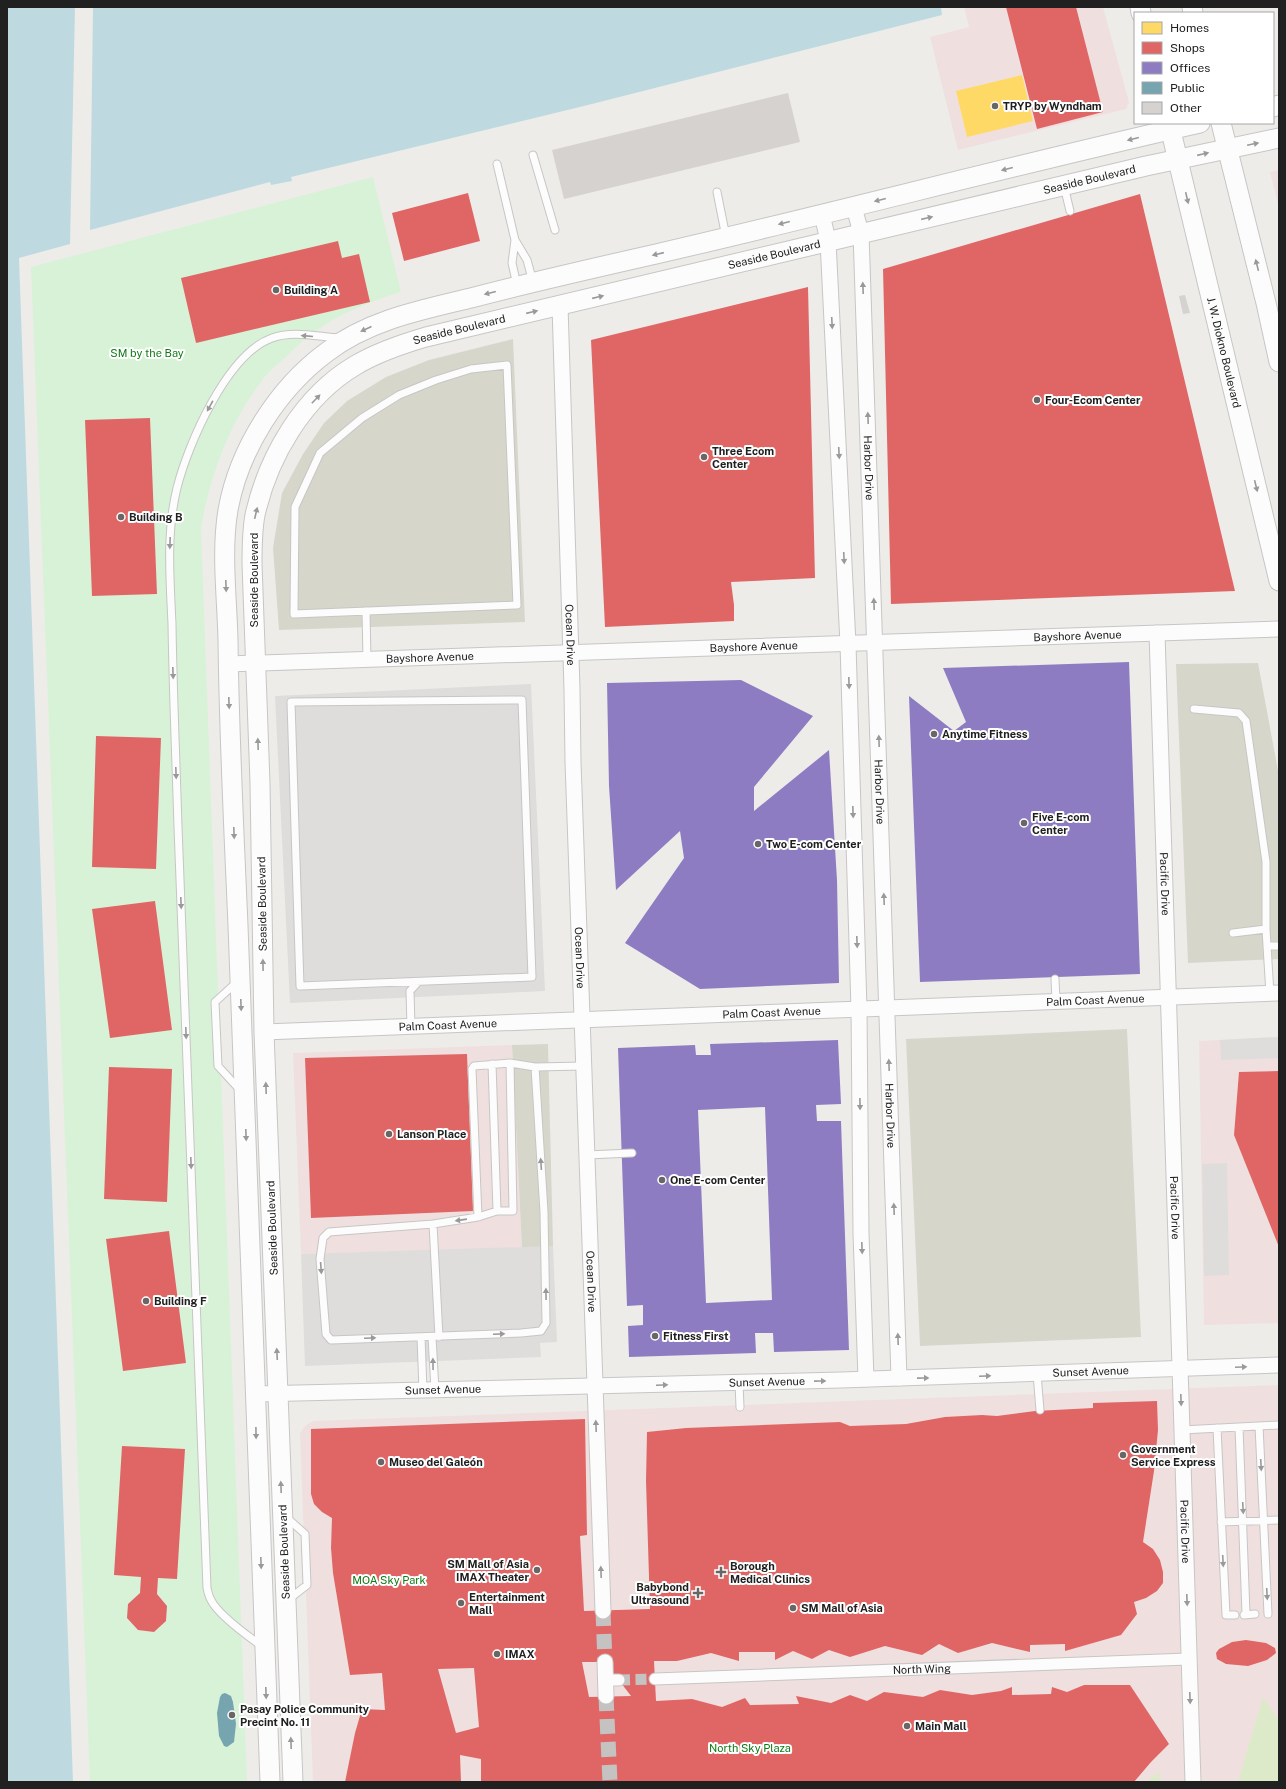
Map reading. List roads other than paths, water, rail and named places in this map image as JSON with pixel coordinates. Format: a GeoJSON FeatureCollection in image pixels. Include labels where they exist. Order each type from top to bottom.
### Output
{"type":"FeatureCollection","features":[{"type":"Feature","properties":{"kind":"street","name":"Seaside Boulevard"},"geometry":{"type":"LineString","coordinates":[[270,1782],[228,664],[225,533],[230,502],[240,468],[263,423],[286,391],[313,362],[346,339],[390,319],[526,284],[854,207],[1170,126],[1190,124]]}},
{"type":"Feature","properties":{"kind":"street"},"geometry":{"type":"LineString","coordinates":[[1221,124],[1266,303],[1279,362]]}},
{"type":"Feature","properties":{"kind":"street","name":"J. W. Diokno Boulevard"},"geometry":{"type":"LineString","coordinates":[[1170,126],[1279,582]]}},
{"type":"Feature","properties":{"kind":"street","name":"Seaside Boulevard"},"geometry":{"type":"LineString","coordinates":[[293,1782],[264,1032],[260,791],[252,564],[255,516],[268,473],[289,433],[308,407],[332,383],[355,366],[388,349],[426,337],[861,233],[1279,138]]}},
{"type":"Feature","properties":{"kind":"street","name":"Harbor Drive"},"geometry":{"type":"LineString","coordinates":[[854,207],[861,233],[876,643],[899,1378]]}},
{"type":"Feature","properties":{"kind":"street"},"geometry":{"type":"LineString","coordinates":[[822,214],[828,241],[848,644],[859,1009],[861,1233],[866,1379]]}},
{"type":"Feature","properties":{"kind":"street","name":"Ocean Drive"},"geometry":{"type":"LineString","coordinates":[[560,306],[571,653],[573,770],[603,1611]]}},
{"type":"Feature","properties":{"kind":"street","name":"Bayshore Avenue"},"geometry":{"type":"LineString","coordinates":[[228,664],[1279,629]]}},
{"type":"Feature","properties":{"kind":"street","name":"Pacific Drive"},"geometry":{"type":"LineString","coordinates":[[1156,633],[1193,1782]]}},
{"type":"Feature","properties":{"kind":"street","name":"Palm Coast Avenue"},"geometry":{"type":"LineString","coordinates":[[264,1032],[1274,993]]}},
{"type":"Feature","properties":{"kind":"street","name":"Sunset Avenue"},"geometry":{"type":"LineString","coordinates":[[255,1394],[594,1387],[1279,1366]]}},
{"type":"Feature","properties":{"kind":"street","name":"North Wing"},"geometry":{"type":"LineString","coordinates":[[655,1679],[1188,1659]]}},
{"type":"Feature","properties":{"kind":"street"},"geometry":{"type":"LineString","coordinates":[[605,1662],[612,1680],[606,1696]]}},
{"type":"Feature","properties":{"kind":"lane"},"geometry":{"type":"LineString","coordinates":[[533,154],[555,230]]}},
{"type":"Feature","properties":{"kind":"lane"},"geometry":{"type":"LineString","coordinates":[[497,164],[515,240],[527,260],[526,284]]}},
{"type":"Feature","properties":{"kind":"lane"},"geometry":{"type":"LineString","coordinates":[[1064,186],[1070,211]]}},
{"type":"Feature","properties":{"kind":"lane"},"geometry":{"type":"LineString","coordinates":[[717,192],[726,238]]}},
{"type":"Feature","properties":{"kind":"lane"},"geometry":{"type":"LineString","coordinates":[[515,240],[512,263],[526,284]]}},
{"type":"Feature","properties":{"kind":"lane"},"geometry":{"type":"LineString","coordinates":[[265,1648],[240,1632],[211,1602],[207,1588],[175,734],[170,555],[171,521],[176,491],[184,462],[198,428],[213,399],[233,370],[259,344],[274,337],[292,334],[346,339]]}},
{"type":"Feature","properties":{"kind":"lane"},"geometry":{"type":"LineString","coordinates":[[507,365],[517,605],[366,611],[294,614],[295,507],[320,453],[362,418],[399,395],[436,380],[471,369],[507,365]]}},
{"type":"Feature","properties":{"kind":"lane"},"geometry":{"type":"LineString","coordinates":[[366,611],[367,660]]}},
{"type":"Feature","properties":{"kind":"lane"},"geometry":{"type":"LineString","coordinates":[[411,1027],[410,991],[418,982],[532,977],[522,700],[290,702],[300,986],[418,982]]}},
{"type":"Feature","properties":{"kind":"lane"},"geometry":{"type":"LineString","coordinates":[[1194,709],[1239,713],[1246,721],[1266,862],[1266,929],[1274,993]]}},
{"type":"Feature","properties":{"kind":"lane"},"geometry":{"type":"LineString","coordinates":[[1233,933],[1266,929]]}},
{"type":"Feature","properties":{"kind":"lane"},"geometry":{"type":"LineString","coordinates":[[1268,946],[1279,946]]}},
{"type":"Feature","properties":{"kind":"lane"},"geometry":{"type":"LineString","coordinates":[[240,979],[215,1002],[218,1066],[245,1095]]}},
{"type":"Feature","properties":{"kind":"lane"},"geometry":{"type":"LineString","coordinates":[[1055,979],[1056,1001]]}},
{"type":"Feature","properties":{"kind":"lane"},"geometry":{"type":"LineString","coordinates":[[478,1217],[472,1069],[476,1065],[510,1063],[535,1067],[584,1066]]}},
{"type":"Feature","properties":{"kind":"lane"},"geometry":{"type":"LineString","coordinates":[[510,1063],[513,1212],[497,1211],[478,1217],[433,1224],[328,1232],[323,1238],[320,1259],[327,1338],[331,1340],[435,1337],[541,1331],[546,1323],[544,1212],[535,1067]]}},
{"type":"Feature","properties":{"kind":"lane"},"geometry":{"type":"LineString","coordinates":[[492,1064],[497,1211]]}},
{"type":"Feature","properties":{"kind":"lane"},"geometry":{"type":"LineString","coordinates":[[587,1155],[632,1153]]}},
{"type":"Feature","properties":{"kind":"lane"},"geometry":{"type":"LineString","coordinates":[[429,1390],[435,1337],[433,1224]]}},
{"type":"Feature","properties":{"kind":"lane"},"geometry":{"type":"LineString","coordinates":[[421,1337],[429,1390]]}},
{"type":"Feature","properties":{"kind":"lane"},"geometry":{"type":"LineString","coordinates":[[1038,1374],[1040,1410]]}},
{"type":"Feature","properties":{"kind":"lane"},"geometry":{"type":"LineString","coordinates":[[739,1383],[740,1408]]}},
{"type":"Feature","properties":{"kind":"lane"},"geometry":{"type":"LineString","coordinates":[[1182,1430],[1279,1425]]}},
{"type":"Feature","properties":{"kind":"lane"},"geometry":{"type":"LineString","coordinates":[[1259,1426],[1264,1521],[1266,1614],[1276,1613]]}},
{"type":"Feature","properties":{"kind":"lane"},"geometry":{"type":"LineString","coordinates":[[1239,1427],[1244,1522],[1245,1615],[1256,1614]]}},
{"type":"Feature","properties":{"kind":"lane"},"geometry":{"type":"LineString","coordinates":[[1218,1428],[1226,1616],[1235,1615]]}},
{"type":"Feature","properties":{"kind":"lane"},"geometry":{"type":"LineString","coordinates":[[1221,1522],[1279,1520]]}},
{"type":"Feature","properties":{"kind":"water"},"geometry":{"type":"Polygon","coordinates":[[[7,7],[75,7],[70,244],[19,258],[73,1782],[7,1782],[7,7]]]}},
{"type":"Feature","properties":{"kind":"water"},"geometry":{"type":"Polygon","coordinates":[[[93,7],[941,7],[942,15],[588,105],[291,177],[292,181],[271,185],[270,182],[90,230],[93,7]]]}},
{"type":"Feature","properties":{"kind":"tunnel"},"geometry":{"type":"LineString","coordinates":[[603,1611],[605,1662]]}},
{"type":"Feature","properties":{"kind":"tunnel"},"geometry":{"type":"LineString","coordinates":[[619,1680],[655,1679]]}},
{"type":"Feature","properties":{"kind":"tunnel"},"geometry":{"type":"LineString","coordinates":[[606,1696],[610,1782]]}},
{"type":"Feature","properties":{"kind":"place","name":"TRYP by Wyndham"},"geometry":{"type":"Point","coordinates":[995,106]}},
{"type":"Feature","properties":{"kind":"place","name":"Building A"},"geometry":{"type":"Point","coordinates":[276,290]}},
{"type":"Feature","properties":{"kind":"place","name":"Four-Ecom Center"},"geometry":{"type":"Point","coordinates":[1037,400]}},
{"type":"Feature","properties":{"kind":"place","name":"Three Ecom Center"},"geometry":{"type":"Point","coordinates":[704,457]}},
{"type":"Feature","properties":{"kind":"place","name":"Building B"},"geometry":{"type":"Point","coordinates":[121,517]}},
{"type":"Feature","properties":{"kind":"place","name":"Anytime Fitness"},"geometry":{"type":"Point","coordinates":[934,734]}},
{"type":"Feature","properties":{"kind":"place","name":"Five E-com Center"},"geometry":{"type":"Point","coordinates":[1024,823]}},
{"type":"Feature","properties":{"kind":"place","name":"Two E-com Center"},"geometry":{"type":"Point","coordinates":[758,844]}},
{"type":"Feature","properties":{"kind":"place","name":"Lanson Place"},"geometry":{"type":"Point","coordinates":[389,1134]}},
{"type":"Feature","properties":{"kind":"place","name":"One E-com Center"},"geometry":{"type":"Point","coordinates":[662,1180]}},
{"type":"Feature","properties":{"kind":"place","name":"Building F"},"geometry":{"type":"Point","coordinates":[146,1301]}},
{"type":"Feature","properties":{"kind":"place","name":"Fitness First"},"geometry":{"type":"Point","coordinates":[655,1336]}},
{"type":"Feature","properties":{"kind":"place","name":"Government Service Express"},"geometry":{"type":"Point","coordinates":[1123,1455]}},
{"type":"Feature","properties":{"kind":"place","name":"Museo del Galeón"},"geometry":{"type":"Point","coordinates":[381,1462]}},
{"type":"Feature","properties":{"kind":"place","name":"SM Mall of Asia IMAX Theater"},"geometry":{"type":"Point","coordinates":[537,1570]}},
{"type":"Feature","properties":{"kind":"place","name":"Borough Medical Clinics"},"geometry":{"type":"Point","coordinates":[721,1572]}},
{"type":"Feature","properties":{"kind":"place","name":"Babybond Ultrasound"},"geometry":{"type":"Point","coordinates":[698,1593]}},
{"type":"Feature","properties":{"kind":"place","name":"Entertainment Mall"},"geometry":{"type":"Point","coordinates":[461,1603]}},
{"type":"Feature","properties":{"kind":"place","name":"SM Mall of Asia"},"geometry":{"type":"Point","coordinates":[793,1608]}},
{"type":"Feature","properties":{"kind":"place","name":"IMAX"},"geometry":{"type":"Point","coordinates":[497,1654]}},
{"type":"Feature","properties":{"kind":"place","name":"Pasay Police Community Precint No. 11"},"geometry":{"type":"Point","coordinates":[232,1715]}},
{"type":"Feature","properties":{"kind":"place","name":"Main Mall"},"geometry":{"type":"Point","coordinates":[907,1726]}},
{"type":"Feature","properties":{"kind":"park label","name":"SM by the Bay"},"geometry":{"type":"Point","coordinates":[147,353]}},
{"type":"Feature","properties":{"kind":"park label","name":"MOA Sky Park"},"geometry":{"type":"Point","coordinates":[389,1580]}},
{"type":"Feature","properties":{"kind":"park label","name":"North Sky Plaza"},"geometry":{"type":"Point","coordinates":[750,1748]}}]}
